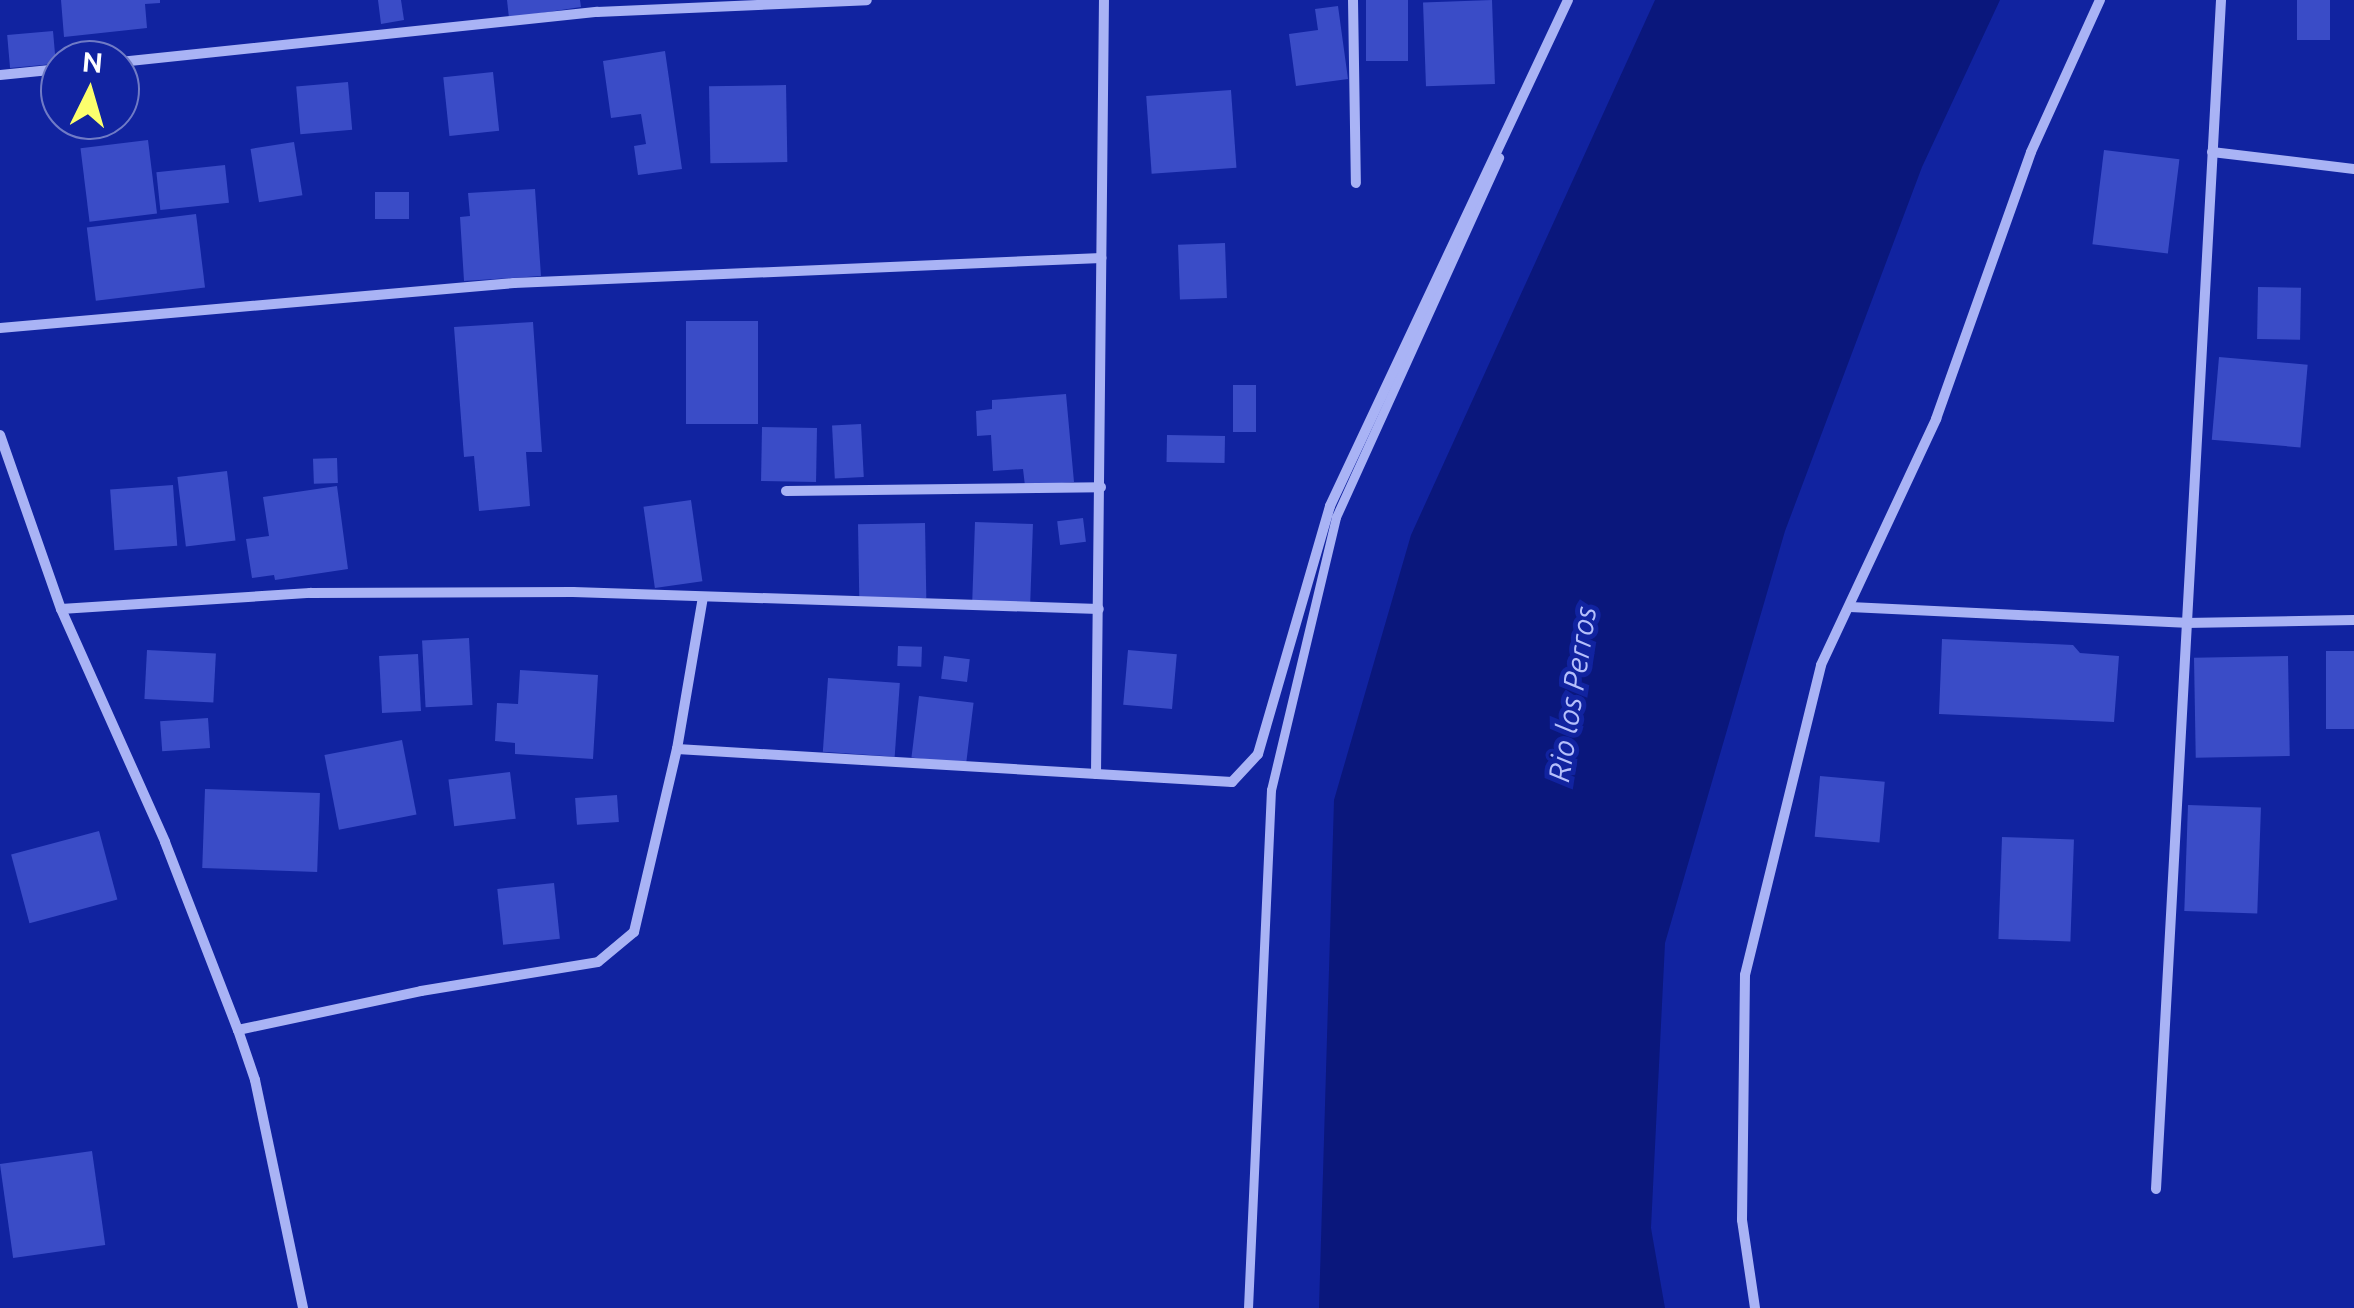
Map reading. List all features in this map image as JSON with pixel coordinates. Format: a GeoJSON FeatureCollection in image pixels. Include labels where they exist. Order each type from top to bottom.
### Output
{"type":"FeatureCollection","features":[{"type":"Feature","properties":{"kind":"street"},"geometry":{"type":"LineString","coordinates":[[140,60],[597,12],[866,0]]}},
{"type":"Feature","properties":{"kind":"street"},"geometry":{"type":"LineString","coordinates":[[1096,774],[1104,0]]}},
{"type":"Feature","properties":{"kind":"street"},"geometry":{"type":"LineString","coordinates":[[1353,0],[1356,183]]}},
{"type":"Feature","properties":{"kind":"street"},"geometry":{"type":"LineString","coordinates":[[677,749],[1232,782],[1258,754],[1330,506],[1569,0]]}},
{"type":"Feature","properties":{"kind":"street"},"geometry":{"type":"LineString","coordinates":[[1248,1308],[1271,790],[1336,517],[1569,0]]}},
{"type":"Feature","properties":{"kind":"street"},"geometry":{"type":"LineString","coordinates":[[1755,1308],[1742,1220],[1746,974],[1821,665],[1936,419],[2030,152],[2100,0]]}},
{"type":"Feature","properties":{"kind":"street"},"geometry":{"type":"LineString","coordinates":[[2156,1189],[2221,0]]}},
{"type":"Feature","properties":{"kind":"street"},"geometry":{"type":"LineString","coordinates":[[0,75],[40,71]]}},
{"type":"Feature","properties":{"kind":"street"},"geometry":{"type":"LineString","coordinates":[[2212,152],[2354,169]]}},
{"type":"Feature","properties":{"kind":"street"},"geometry":{"type":"LineString","coordinates":[[0,328],[514,283],[1101,258]]}},
{"type":"Feature","properties":{"kind":"street"},"geometry":{"type":"LineString","coordinates":[[0,434],[62,609],[165,842],[238,1030],[255,1080],[303,1308]]}},
{"type":"Feature","properties":{"kind":"street"},"geometry":{"type":"LineString","coordinates":[[786,491],[1100,487]]}},
{"type":"Feature","properties":{"kind":"street"},"geometry":{"type":"LineString","coordinates":[[62,609],[310,592],[573,592],[1100,610]]}},
{"type":"Feature","properties":{"kind":"street"},"geometry":{"type":"LineString","coordinates":[[238,1030],[421,991],[598,962],[634,932],[677,749],[703,597]]}},
{"type":"Feature","properties":{"kind":"street"},"geometry":{"type":"LineString","coordinates":[[1850,607],[2185,624],[2354,620]]}},
{"type":"Feature","properties":{"kind":"water","name":"Rio los Perros"},"geometry":{"type":"Polygon","coordinates":[[[1655,0],[2000,0],[1922,167],[1785,531],[1665,943],[1651,1228],[1665,1308],[1319,1308],[1334,800],[1411,535],[1655,0]]]}},
{"type":"Feature","properties":{"kind":"building"},"geometry":{"type":"Polygon","coordinates":[[[61,0],[160,3],[145,4],[147,28],[64,37],[61,0]]]}},
{"type":"Feature","properties":{"kind":"building"},"geometry":{"type":"Polygon","coordinates":[[[378,0],[401,0],[404,20],[381,24],[378,0]]]}},
{"type":"Feature","properties":{"kind":"building"},"geometry":{"type":"Polygon","coordinates":[[[507,0],[580,0],[581,7],[509,18],[507,0]]]}},
{"type":"Feature","properties":{"kind":"building"},"geometry":{"type":"Polygon","coordinates":[[[1366,0],[1408,0],[1408,61],[1366,61],[1366,0]]]}},
{"type":"Feature","properties":{"kind":"building"},"geometry":{"type":"Polygon","coordinates":[[[1492,0],[1495,84],[1426,86],[1423,2],[1492,0]]]}},
{"type":"Feature","properties":{"kind":"building"},"geometry":{"type":"Polygon","coordinates":[[[2297,0],[2330,0],[2330,40],[2297,40],[2297,0]]]}},
{"type":"Feature","properties":{"kind":"building"},"geometry":{"type":"Polygon","coordinates":[[[1338,6],[1348,79],[1296,86],[1289,34],[1318,30],[1315,9],[1338,6]]]}},
{"type":"Feature","properties":{"kind":"building"},"geometry":{"type":"Polygon","coordinates":[[[53,31],[54,40],[40,40],[40,65],[10,68],[7,35],[53,31]]]}},
{"type":"Feature","properties":{"kind":"building"},"geometry":{"type":"Polygon","coordinates":[[[665,51],[682,169],[638,175],[634,146],[646,144],[641,114],[611,118],[603,61],[665,51]]]}},
{"type":"Feature","properties":{"kind":"building"},"geometry":{"type":"Polygon","coordinates":[[[493,72],[499,131],[449,136],[443,77],[493,72]]]}},
{"type":"Feature","properties":{"kind":"building"},"geometry":{"type":"Polygon","coordinates":[[[348,82],[352,130],[300,134],[296,87],[348,82]]]}},
{"type":"Feature","properties":{"kind":"building"},"geometry":{"type":"Polygon","coordinates":[[[786,85],[787,162],[710,163],[709,86],[786,85]]]}},
{"type":"Feature","properties":{"kind":"building"},"geometry":{"type":"Polygon","coordinates":[[[1231,90],[1236,168],[1152,174],[1146,96],[1231,90]]]}},
{"type":"Feature","properties":{"kind":"building"},"geometry":{"type":"Polygon","coordinates":[[[148,140],[157,213],[90,222],[81,148],[148,140]]]}},
{"type":"Feature","properties":{"kind":"building"},"geometry":{"type":"Polygon","coordinates":[[[294,142],[302,195],[259,202],[251,149],[294,142]]]}},
{"type":"Feature","properties":{"kind":"building"},"geometry":{"type":"Polygon","coordinates":[[[2104,150],[2179,159],[2168,254],[2092,244],[2104,150]]]}},
{"type":"Feature","properties":{"kind":"building"},"geometry":{"type":"Polygon","coordinates":[[[225,165],[229,203],[160,210],[156,172],[225,165]]]}},
{"type":"Feature","properties":{"kind":"building"},"geometry":{"type":"Polygon","coordinates":[[[535,189],[541,276],[464,281],[460,217],[470,216],[468,193],[535,189]]]}},
{"type":"Feature","properties":{"kind":"building"},"geometry":{"type":"Polygon","coordinates":[[[375,192],[409,192],[409,219],[375,219],[375,192]]]}},
{"type":"Feature","properties":{"kind":"building"},"geometry":{"type":"Polygon","coordinates":[[[196,214],[205,287],[96,301],[87,227],[196,214]]]}},
{"type":"Feature","properties":{"kind":"building"},"geometry":{"type":"Polygon","coordinates":[[[1225,243],[1227,298],[1180,300],[1178,245],[1225,243]]]}},
{"type":"Feature","properties":{"kind":"building"},"geometry":{"type":"Polygon","coordinates":[[[2258,287],[2301,288],[2300,340],[2257,339],[2258,287]]]}},
{"type":"Feature","properties":{"kind":"building"},"geometry":{"type":"Polygon","coordinates":[[[686,321],[758,321],[758,424],[686,424],[686,321]]]}},
{"type":"Feature","properties":{"kind":"building"},"geometry":{"type":"Polygon","coordinates":[[[533,322],[542,452],[526,452],[530,506],[479,511],[474,456],[464,457],[454,327],[533,322]]]}},
{"type":"Feature","properties":{"kind":"building"},"geometry":{"type":"Polygon","coordinates":[[[2219,357],[2308,365],[2300,447],[2212,440],[2219,357]]]}},
{"type":"Feature","properties":{"kind":"building"},"geometry":{"type":"Polygon","coordinates":[[[1233,385],[1256,385],[1256,432],[1233,432],[1233,385]]]}},
{"type":"Feature","properties":{"kind":"building"},"geometry":{"type":"Polygon","coordinates":[[[1066,394],[1074,482],[1025,486],[1023,469],[993,471],[991,435],[977,436],[976,411],[992,409],[992,400],[1066,394]]]}},
{"type":"Feature","properties":{"kind":"building"},"geometry":{"type":"Polygon","coordinates":[[[861,424],[864,477],[835,478],[832,426],[861,424]]]}},
{"type":"Feature","properties":{"kind":"building"},"geometry":{"type":"Polygon","coordinates":[[[762,427],[817,428],[816,482],[761,481],[762,427]]]}},
{"type":"Feature","properties":{"kind":"building"},"geometry":{"type":"Polygon","coordinates":[[[1167,435],[1225,436],[1225,463],[1167,462],[1167,435]]]}},
{"type":"Feature","properties":{"kind":"building"},"geometry":{"type":"Polygon","coordinates":[[[337,458],[338,483],[314,484],[313,459],[337,458]]]}},
{"type":"Feature","properties":{"kind":"building"},"geometry":{"type":"Polygon","coordinates":[[[227,471],[236,540],[186,547],[177,477],[227,471]]]}},
{"type":"Feature","properties":{"kind":"building"},"geometry":{"type":"Polygon","coordinates":[[[173,485],[177,546],[114,550],[110,489],[173,485]]]}},
{"type":"Feature","properties":{"kind":"building"},"geometry":{"type":"Polygon","coordinates":[[[337,486],[348,569],[275,580],[274,575],[252,578],[246,539],[269,536],[263,497],[337,486]]]}},
{"type":"Feature","properties":{"kind":"building"},"geometry":{"type":"Polygon","coordinates":[[[691,500],[702,581],[655,588],[643,507],[691,500]]]}},
{"type":"Feature","properties":{"kind":"building"},"geometry":{"type":"Polygon","coordinates":[[[1083,518],[1086,542],[1060,545],[1057,521],[1083,518]]]}},
{"type":"Feature","properties":{"kind":"building"},"geometry":{"type":"Polygon","coordinates":[[[975,522],[1033,524],[1030,605],[972,603],[975,522]]]}},
{"type":"Feature","properties":{"kind":"building"},"geometry":{"type":"Polygon","coordinates":[[[925,523],[926,598],[859,599],[858,524],[925,523]]]}},
{"type":"Feature","properties":{"kind":"building"},"geometry":{"type":"Polygon","coordinates":[[[469,638],[473,705],[426,707],[422,640],[469,638]]]}},
{"type":"Feature","properties":{"kind":"building"},"geometry":{"type":"Polygon","coordinates":[[[1942,639],[2073,645],[2080,653],[2119,656],[2114,722],[1939,714],[1942,639]]]}},
{"type":"Feature","properties":{"kind":"building"},"geometry":{"type":"Polygon","coordinates":[[[898,646],[922,647],[921,667],[897,666],[898,646]]]}},
{"type":"Feature","properties":{"kind":"building"},"geometry":{"type":"Polygon","coordinates":[[[147,650],[216,654],[213,703],[144,699],[147,650]]]}},
{"type":"Feature","properties":{"kind":"building"},"geometry":{"type":"Polygon","coordinates":[[[1128,650],[1177,654],[1172,709],[1123,705],[1128,650]]]}},
{"type":"Feature","properties":{"kind":"building"},"geometry":{"type":"Polygon","coordinates":[[[2326,651],[2354,651],[2354,729],[2326,729],[2326,651]]]}},
{"type":"Feature","properties":{"kind":"building"},"geometry":{"type":"Polygon","coordinates":[[[418,654],[421,711],[382,713],[379,656],[418,654]]]}},
{"type":"Feature","properties":{"kind":"building"},"geometry":{"type":"Polygon","coordinates":[[[944,656],[970,659],[967,682],[941,679],[944,656]]]}},
{"type":"Feature","properties":{"kind":"building"},"geometry":{"type":"Polygon","coordinates":[[[2288,656],[2290,756],[2196,758],[2194,658],[2288,656]]]}},
{"type":"Feature","properties":{"kind":"building"},"geometry":{"type":"Polygon","coordinates":[[[520,670],[598,675],[593,759],[515,754],[515,743],[495,741],[497,703],[518,704],[520,670]]]}},
{"type":"Feature","properties":{"kind":"building"},"geometry":{"type":"Polygon","coordinates":[[[828,678],[900,683],[895,757],[823,752],[828,678]]]}},
{"type":"Feature","properties":{"kind":"building"},"geometry":{"type":"Polygon","coordinates":[[[919,696],[974,703],[966,764],[911,758],[919,696]]]}},
{"type":"Feature","properties":{"kind":"building"},"geometry":{"type":"Polygon","coordinates":[[[208,718],[210,748],[162,751],[160,721],[208,718]]]}},
{"type":"Feature","properties":{"kind":"building"},"geometry":{"type":"Polygon","coordinates":[[[402,740],[417,815],[339,830],[324,755],[402,740]]]}},
{"type":"Feature","properties":{"kind":"building"},"geometry":{"type":"Polygon","coordinates":[[[510,772],[516,819],[454,826],[448,780],[510,772]]]}},
{"type":"Feature","properties":{"kind":"building"},"geometry":{"type":"Polygon","coordinates":[[[1820,776],[1885,782],[1879,842],[1815,837],[1820,776]]]}},
{"type":"Feature","properties":{"kind":"building"},"geometry":{"type":"Polygon","coordinates":[[[205,789],[320,793],[317,872],[202,868],[205,789]]]}},
{"type":"Feature","properties":{"kind":"building"},"geometry":{"type":"Polygon","coordinates":[[[617,795],[619,822],[577,825],[575,798],[617,795]]]}},
{"type":"Feature","properties":{"kind":"building"},"geometry":{"type":"Polygon","coordinates":[[[2188,805],[2261,808],[2257,913],[2184,911],[2188,805]]]}},
{"type":"Feature","properties":{"kind":"building"},"geometry":{"type":"Polygon","coordinates":[[[99,831],[117,900],[29,923],[11,855],[99,831]]]}},
{"type":"Feature","properties":{"kind":"building"},"geometry":{"type":"Polygon","coordinates":[[[2002,837],[2074,840],[2070,941],[1998,939],[2002,837]]]}},
{"type":"Feature","properties":{"kind":"building"},"geometry":{"type":"Polygon","coordinates":[[[554,883],[560,939],[503,945],[497,889],[554,883]]]}},
{"type":"Feature","properties":{"kind":"building"},"geometry":{"type":"Polygon","coordinates":[[[92,1151],[105,1245],[13,1258],[0,1164],[92,1151]]]}}]}
